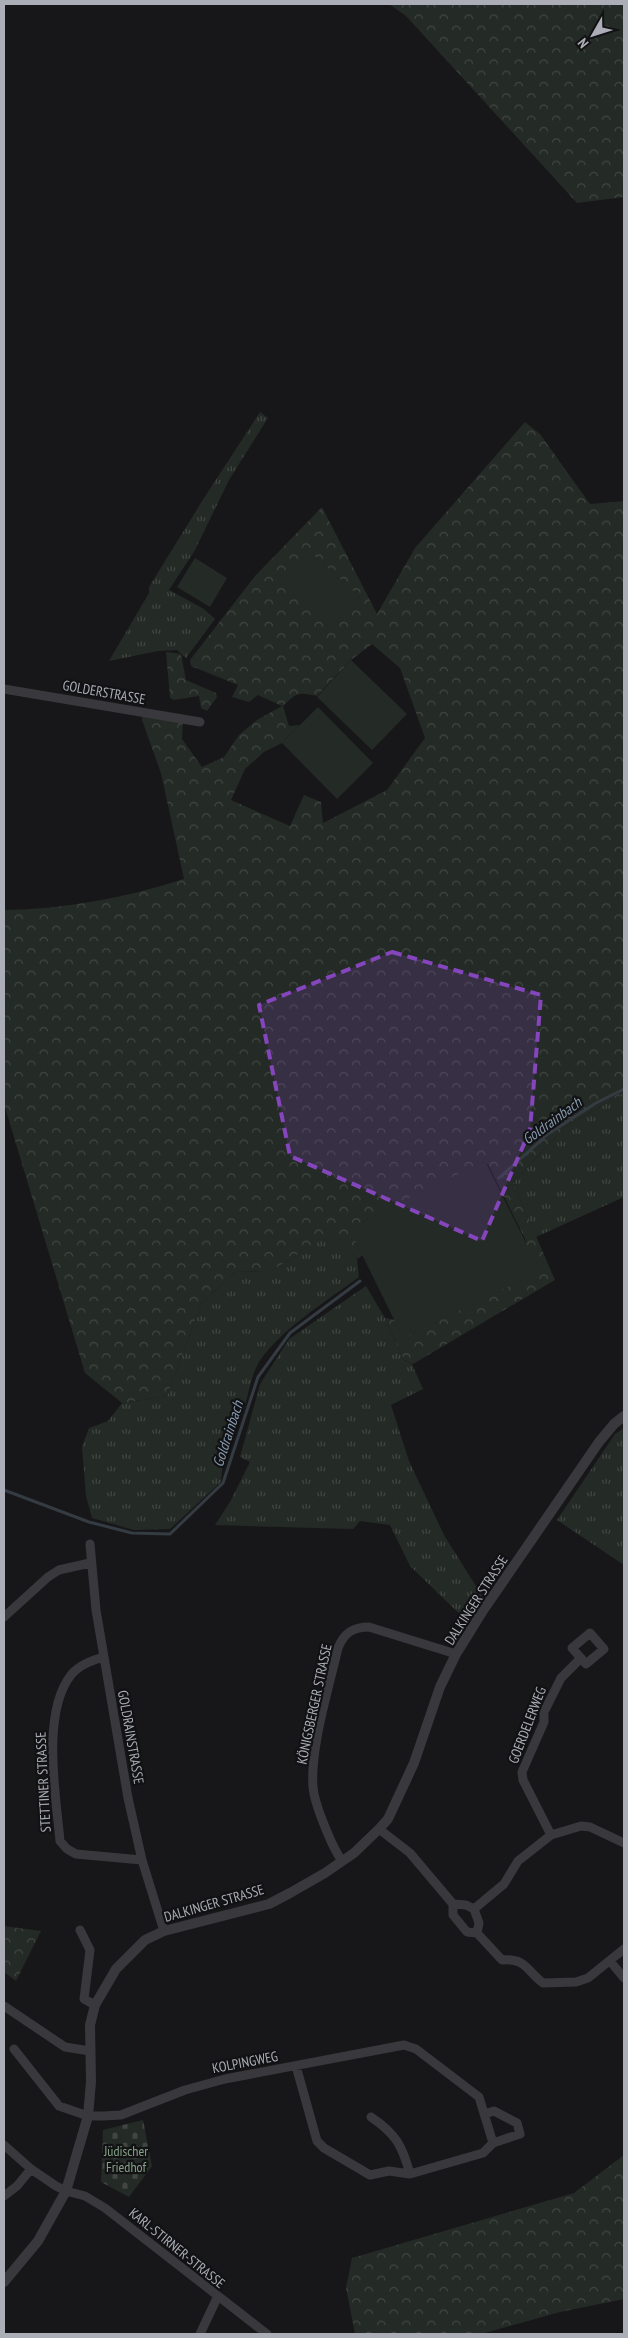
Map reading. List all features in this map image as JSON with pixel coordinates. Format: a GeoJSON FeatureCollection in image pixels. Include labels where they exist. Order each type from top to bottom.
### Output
{"type":"FeatureCollection","features":[{"type":"Feature","properties":{"kind":"street","name":"GOLDERSTRASSE"},"geometry":{"type":"LineString","coordinates":[[4,690],[200,722]]}},
{"type":"Feature","properties":{"kind":"street","name":"DALKINGER STRASSE"},"geometry":{"type":"LineString","coordinates":[[4,2282],[38,2241],[66,2191],[88,2116],[91,2082],[90,2025],[95,2005],[116,1968],[145,1940],[164,1931],[269,1904],[325,1873],[379,1830],[388,1819],[414,1763],[440,1687],[456,1654],[482,1612],[599,1442],[614,1424],[624,1416]]}},
{"type":"Feature","properties":{"kind":"street","name":"GOLDRAINSTRASSE"},"geometry":{"type":"LineString","coordinates":[[90,1544],[90,1563],[103,1656],[126,1789],[142,1860],[164,1931]]}},
{"type":"Feature","properties":{"kind":"street"},"geometry":{"type":"LineString","coordinates":[[4,1617],[48,1577],[59,1570],[90,1563]]}},
{"type":"Feature","properties":{"kind":"street","name":"KÖNIGSBERGER STRASSE"},"geometry":{"type":"LineString","coordinates":[[342,1861],[334,1851],[313,1787],[314,1761],[320,1727],[338,1648],[342,1639],[358,1627],[369,1627],[456,1654]]}},
{"type":"Feature","properties":{"kind":"street","name":"STETTINER STRASSE"},"geometry":{"type":"LineString","coordinates":[[103,1656],[87,1662],[72,1674],[63,1687],[58,1703],[53,1732],[53,1753],[60,1841],[67,1849],[76,1854],[142,1860]]}},
{"type":"Feature","properties":{"kind":"street","name":"GOERDELERWEG"},"geometry":{"type":"LineString","coordinates":[[550,1835],[523,1780],[522,1772],[544,1722],[544,1712],[561,1678],[581,1658]]}},
{"type":"Feature","properties":{"kind":"street"},"geometry":{"type":"LineString","coordinates":[[474,1909],[504,1884],[518,1861],[550,1835],[581,1826],[590,1827],[624,1843]]}},
{"type":"Feature","properties":{"kind":"street"},"geometry":{"type":"LineString","coordinates":[[379,1830],[410,1853],[453,1904],[453,1915],[467,1932],[477,1933],[502,1960],[515,1959],[522,1962],[543,1984],[588,1978],[624,1949]]}},
{"type":"Feature","properties":{"kind":"street"},"geometry":{"type":"LineString","coordinates":[[453,1904],[466,1905],[474,1909],[479,1922],[477,1933]]}},
{"type":"Feature","properties":{"kind":"street"},"geometry":{"type":"LineString","coordinates":[[80,1930],[90,1950],[84,1999],[95,2005]]}},
{"type":"Feature","properties":{"kind":"street"},"geometry":{"type":"LineString","coordinates":[[610,1961],[624,1978]]}},
{"type":"Feature","properties":{"kind":"street"},"geometry":{"type":"LineString","coordinates":[[4,2006],[65,2047],[90,2051]]}},
{"type":"Feature","properties":{"kind":"street","name":"KOLPINGWEG"},"geometry":{"type":"LineString","coordinates":[[14,2049],[59,2106],[88,2116],[121,2115],[192,2088],[225,2079],[404,2045],[416,2049],[479,2097],[493,2143]]}},
{"type":"Feature","properties":{"kind":"street"},"geometry":{"type":"LineString","coordinates":[[296,2066],[317,2140],[324,2148],[370,2175],[389,2171],[410,2174],[483,2152],[493,2143],[520,2134],[517,2123],[494,2111],[485,2114]]}},
{"type":"Feature","properties":{"kind":"street"},"geometry":{"type":"LineString","coordinates":[[371,2117],[388,2129],[399,2142],[410,2174]]}},
{"type":"Feature","properties":{"kind":"street","name":"KARL-STIRNER-STRASSE"},"geometry":{"type":"LineString","coordinates":[[4,2145],[31,2169],[66,2191],[85,2196],[105,2208],[217,2298],[266,2334]]}},
{"type":"Feature","properties":{"kind":"street"},"geometry":{"type":"LineString","coordinates":[[4,2196],[17,2186],[31,2169]]}},
{"type":"Feature","properties":{"kind":"street"},"geometry":{"type":"LineString","coordinates":[[200,2334],[217,2298]]}},
{"type":"Feature","properties":{"kind":"highlighted area"},"geometry":{"type":"Polygon","coordinates":[[[392,952],[541,995],[530,1130],[482,1241],[290,1156],[259,1005],[392,952]]]}},
{"type":"Feature","properties":{"kind":"green space"},"geometry":{"type":"Polygon","coordinates":[[[389,4],[624,4],[624,197],[577,203],[406,16],[389,4]]]}},
{"type":"Feature","properties":{"kind":"green space"},"geometry":{"type":"Polygon","coordinates":[[[260,412],[268,418],[229,480],[195,550],[169,590],[204,609],[215,619],[186,658],[177,650],[158,651],[109,661],[149,593],[149,587],[260,412]]]}},
{"type":"Feature","properties":{"kind":"green space"},"geometry":{"type":"Polygon","coordinates":[[[525,422],[540,434],[590,504],[624,501],[624,1093],[565,1127],[513,1183],[555,1280],[413,1364],[404,1360],[385,1318],[405,1322],[522,1259],[526,1241],[488,1164],[358,1231],[368,1252],[357,1259],[330,1233],[272,1271],[235,1272],[201,1304],[167,1396],[122,1403],[85,1373],[4,1104],[4,910],[72,905],[139,892],[184,879],[161,773],[142,720],[142,713],[183,719],[182,739],[202,767],[224,757],[239,735],[257,720],[282,706],[258,695],[249,702],[232,697],[238,685],[191,666],[190,660],[255,576],[322,507],[377,614],[415,548],[525,422]],[[372,644],[351,660],[317,696],[298,694],[292,698],[283,706],[289,726],[300,725],[282,743],[264,752],[245,769],[231,800],[290,826],[304,795],[321,802],[323,823],[387,790],[425,738],[400,668],[372,644]]]}},
{"type":"Feature","properties":{"kind":"green space"},"geometry":{"type":"Polygon","coordinates":[[[311,553],[360,597],[331,629],[282,585],[311,553]]]}},
{"type":"Feature","properties":{"kind":"green space"},"geometry":{"type":"Polygon","coordinates":[[[195,558],[227,578],[210,607],[177,587],[195,558]]]}},
{"type":"Feature","properties":{"kind":"green space"},"geometry":{"type":"Polygon","coordinates":[[[166,652],[181,654],[186,680],[216,693],[217,697],[207,711],[201,708],[199,696],[174,700],[170,698],[166,652]]]}},
{"type":"Feature","properties":{"kind":"green space"},"geometry":{"type":"Polygon","coordinates":[[[351,660],[407,714],[372,750],[317,697],[351,660]]]}},
{"type":"Feature","properties":{"kind":"green space"},"geometry":{"type":"Polygon","coordinates":[[[318,707],[373,763],[337,799],[282,743],[318,707]]]}},
{"type":"Feature","properties":{"kind":"green space"},"geometry":{"type":"Polygon","coordinates":[[[624,1093],[624,1197],[536,1237],[513,1183],[565,1127],[624,1093]]]}},
{"type":"Feature","properties":{"kind":"green space"},"geometry":{"type":"Polygon","coordinates":[[[485,1161],[540,1271],[403,1338],[349,1228],[485,1161]]]}},
{"type":"Feature","properties":{"kind":"green space"},"geometry":{"type":"Polygon","coordinates":[[[330,1232],[357,1259],[359,1277],[279,1338],[259,1362],[251,1382],[243,1413],[233,1431],[225,1438],[221,1482],[170,1529],[134,1530],[92,1518],[86,1496],[82,1447],[89,1428],[108,1421],[122,1403],[167,1396],[201,1304],[235,1272],[272,1271],[330,1232]]]}},
{"type":"Feature","properties":{"kind":"green space"},"geometry":{"type":"Polygon","coordinates":[[[366,1286],[385,1318],[404,1360],[412,1364],[423,1389],[391,1405],[409,1461],[444,1535],[484,1599],[468,1622],[410,1566],[390,1525],[360,1521],[353,1529],[215,1525],[230,1502],[250,1462],[240,1457],[260,1384],[289,1339],[366,1286]]]}},
{"type":"Feature","properties":{"kind":"green space"},"geometry":{"type":"Polygon","coordinates":[[[624,1428],[624,1565],[557,1520],[615,1434],[624,1428]]]}},
{"type":"Feature","properties":{"kind":"green space"},"geometry":{"type":"Polygon","coordinates":[[[4,1926],[41,1931],[16,1981],[4,1972],[4,1926]]]}},
{"type":"Feature","properties":{"kind":"green space","name":"Jüdischer Friedhof"},"geometry":{"type":"Polygon","coordinates":[[[143,2120],[152,2166],[129,2197],[101,2182],[103,2130],[143,2120]]]}},
{"type":"Feature","properties":{"kind":"green space"},"geometry":{"type":"Polygon","coordinates":[[[624,2155],[624,2299],[560,2312],[481,2334],[355,2334],[346,2288],[352,2258],[574,2193],[624,2155]]]}},
{"type":"Feature","properties":{"kind":"waterway","name":"Goldrainbach"},"geometry":{"type":"LineString","coordinates":[[499,1178],[548,1134],[596,1103],[624,1089]]}},
{"type":"Feature","properties":{"kind":"waterway","name":"Goldrainbach"},"geometry":{"type":"LineString","coordinates":[[4,1490],[89,1522],[132,1533],[170,1534],[223,1483],[258,1377],[290,1333],[360,1281]]}}]}
